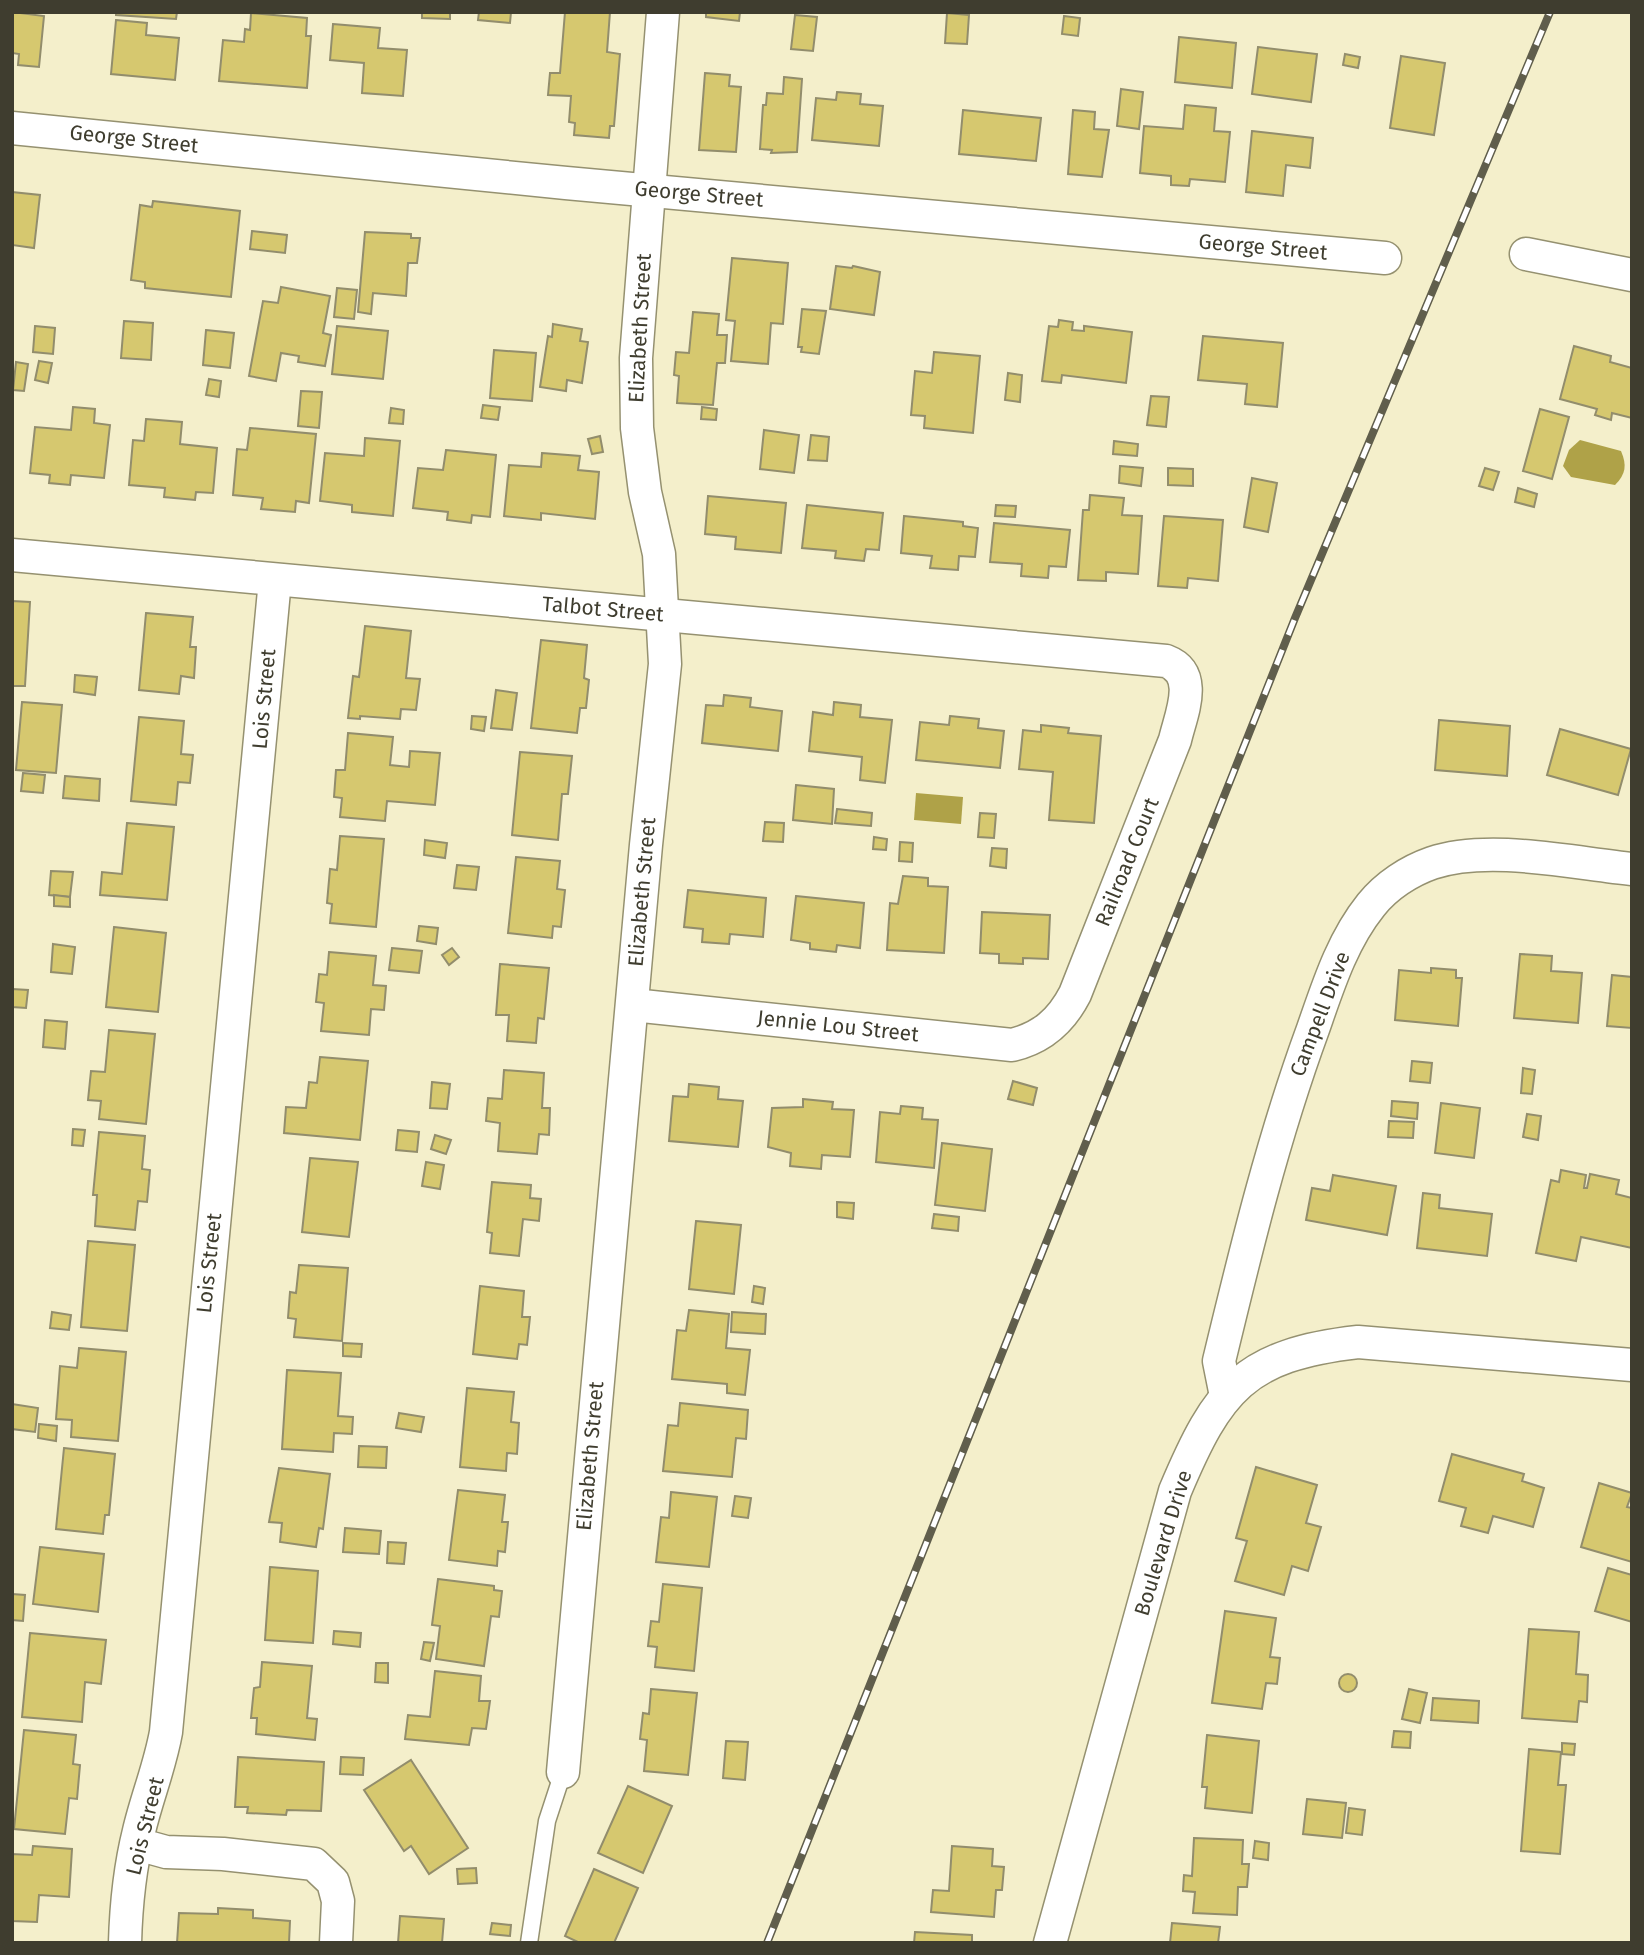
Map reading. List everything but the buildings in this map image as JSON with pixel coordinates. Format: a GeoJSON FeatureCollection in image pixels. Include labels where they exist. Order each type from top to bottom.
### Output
{"type":"FeatureCollection","features":[{"type":"Feature","properties":{"kind":"street","name":"Elizabeth Street"},"geometry":{"type":"LineString","coordinates":[[563,1772],[665,664],[659,554],[637,428],[636,358],[663,12]]}},
{"type":"Feature","properties":{"kind":"street","name":"George Street"},"geometry":{"type":"LineString","coordinates":[[12,128],[1385,258]]}},
{"type":"Feature","properties":{"kind":"street"},"geometry":{"type":"LineString","coordinates":[[1527,254],[1632,275]]}},
{"type":"Feature","properties":{"kind":"street","name":"Talbot Street"},"geometry":{"type":"LineString","coordinates":[[12,555],[1166,661],[1178,666],[1185,678]]}},
{"type":"Feature","properties":{"kind":"street","name":"Lois Street"},"geometry":{"type":"LineString","coordinates":[[125,1943],[136,1844],[160,1763],[166,1732],[275,580]]}},
{"type":"Feature","properties":{"kind":"street","name":"Railroad Court"},"geometry":{"type":"LineString","coordinates":[[1042,1034],[1064,1015],[1075,994],[1174,740],[1185,696],[1185,678]]}},
{"type":"Feature","properties":{"kind":"street","name":"Campell Drive"},"geometry":{"type":"LineString","coordinates":[[1226,1396],[1219,1361],[1283,1110],[1334,971],[1356,926],[1372,903],[1399,878],[1429,864],[1459,855],[1524,858],[1632,869]]}},
{"type":"Feature","properties":{"kind":"street","name":"Jennie Lou Street"},"geometry":{"type":"LineString","coordinates":[[633,1005],[1012,1045],[1042,1034]]}},
{"type":"Feature","properties":{"kind":"street","name":"Boulevard Drive"},"geometry":{"type":"LineString","coordinates":[[1050,1943],[1175,1491],[1200,1433],[1226,1396],[1253,1373],[1282,1356],[1313,1347],[1358,1342],[1632,1365]]}},
{"type":"Feature","properties":{"kind":"street"},"geometry":{"type":"LineString","coordinates":[[136,1844],[166,1852],[223,1854],[314,1864],[333,1882],[338,1901],[336,1943]]}},
{"type":"Feature","properties":{"kind":"lane"},"geometry":{"type":"LineString","coordinates":[[529,1943],[547,1821],[563,1772]]}},
{"type":"Feature","properties":{"kind":"shaded area"},"geometry":{"type":"Polygon","coordinates":[[[1580,440],[1621,451],[1624,469],[1615,485],[1571,477],[1563,466],[1569,450],[1580,440]]]}},
{"type":"Feature","properties":{"kind":"shaded area"},"geometry":{"type":"Polygon","coordinates":[[[916,793],[963,797],[961,824],[914,820],[916,793]]]}},
{"type":"Feature","properties":{"kind":"railway"},"geometry":{"type":"LineString","coordinates":[[767,1943],[1295,618],[1550,12]]}}]}
